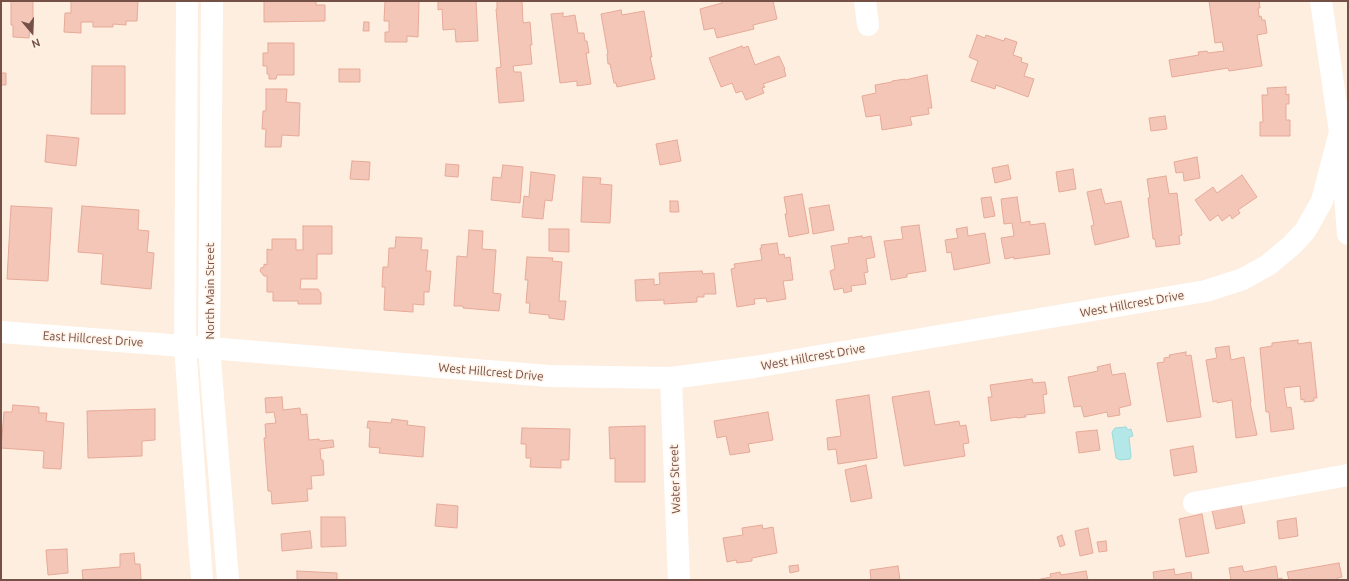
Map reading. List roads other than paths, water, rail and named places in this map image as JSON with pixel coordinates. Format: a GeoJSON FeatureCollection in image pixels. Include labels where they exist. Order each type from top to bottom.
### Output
{"type":"FeatureCollection","features":[{"type":"Feature","properties":{"kind":"street","name":"North Main Street"},"geometry":{"type":"LineString","coordinates":[[187,1],[185,346],[202,580]]}},
{"type":"Feature","properties":{"kind":"street","name":"North Main Street"},"geometry":{"type":"LineString","coordinates":[[212,1],[209,348],[228,580]]}},
{"type":"Feature","properties":{"kind":"street"},"geometry":{"type":"LineString","coordinates":[[865,1],[868,25]]}},
{"type":"Feature","properties":{"kind":"street"},"geometry":{"type":"LineString","coordinates":[[1321,1],[1344,132],[1348,234]]}},
{"type":"Feature","properties":{"kind":"street","name":"West Hillcrest Drive"},"geometry":{"type":"LineString","coordinates":[[185,346],[549,376],[671,378],[754,367],[1206,291],[1242,279],[1268,265],[1305,231],[1322,200],[1344,132]]}},
{"type":"Feature","properties":{"kind":"street","name":"East Hillcrest Drive"},"geometry":{"type":"LineString","coordinates":[[1,332],[185,346]]}},
{"type":"Feature","properties":{"kind":"street","name":"Water Street"},"geometry":{"type":"LineString","coordinates":[[671,378],[679,580]]}},
{"type":"Feature","properties":{"kind":"street"},"geometry":{"type":"LineString","coordinates":[[1194,503],[1348,475]]}},
{"type":"Feature","properties":{"kind":"water"},"geometry":{"type":"Polygon","coordinates":[[[1126,427],[1128,430],[1131,429],[1133,436],[1129,437],[1131,456],[1130,459],[1120,460],[1116,458],[1112,432],[1115,428],[1126,427]]]}}]}
